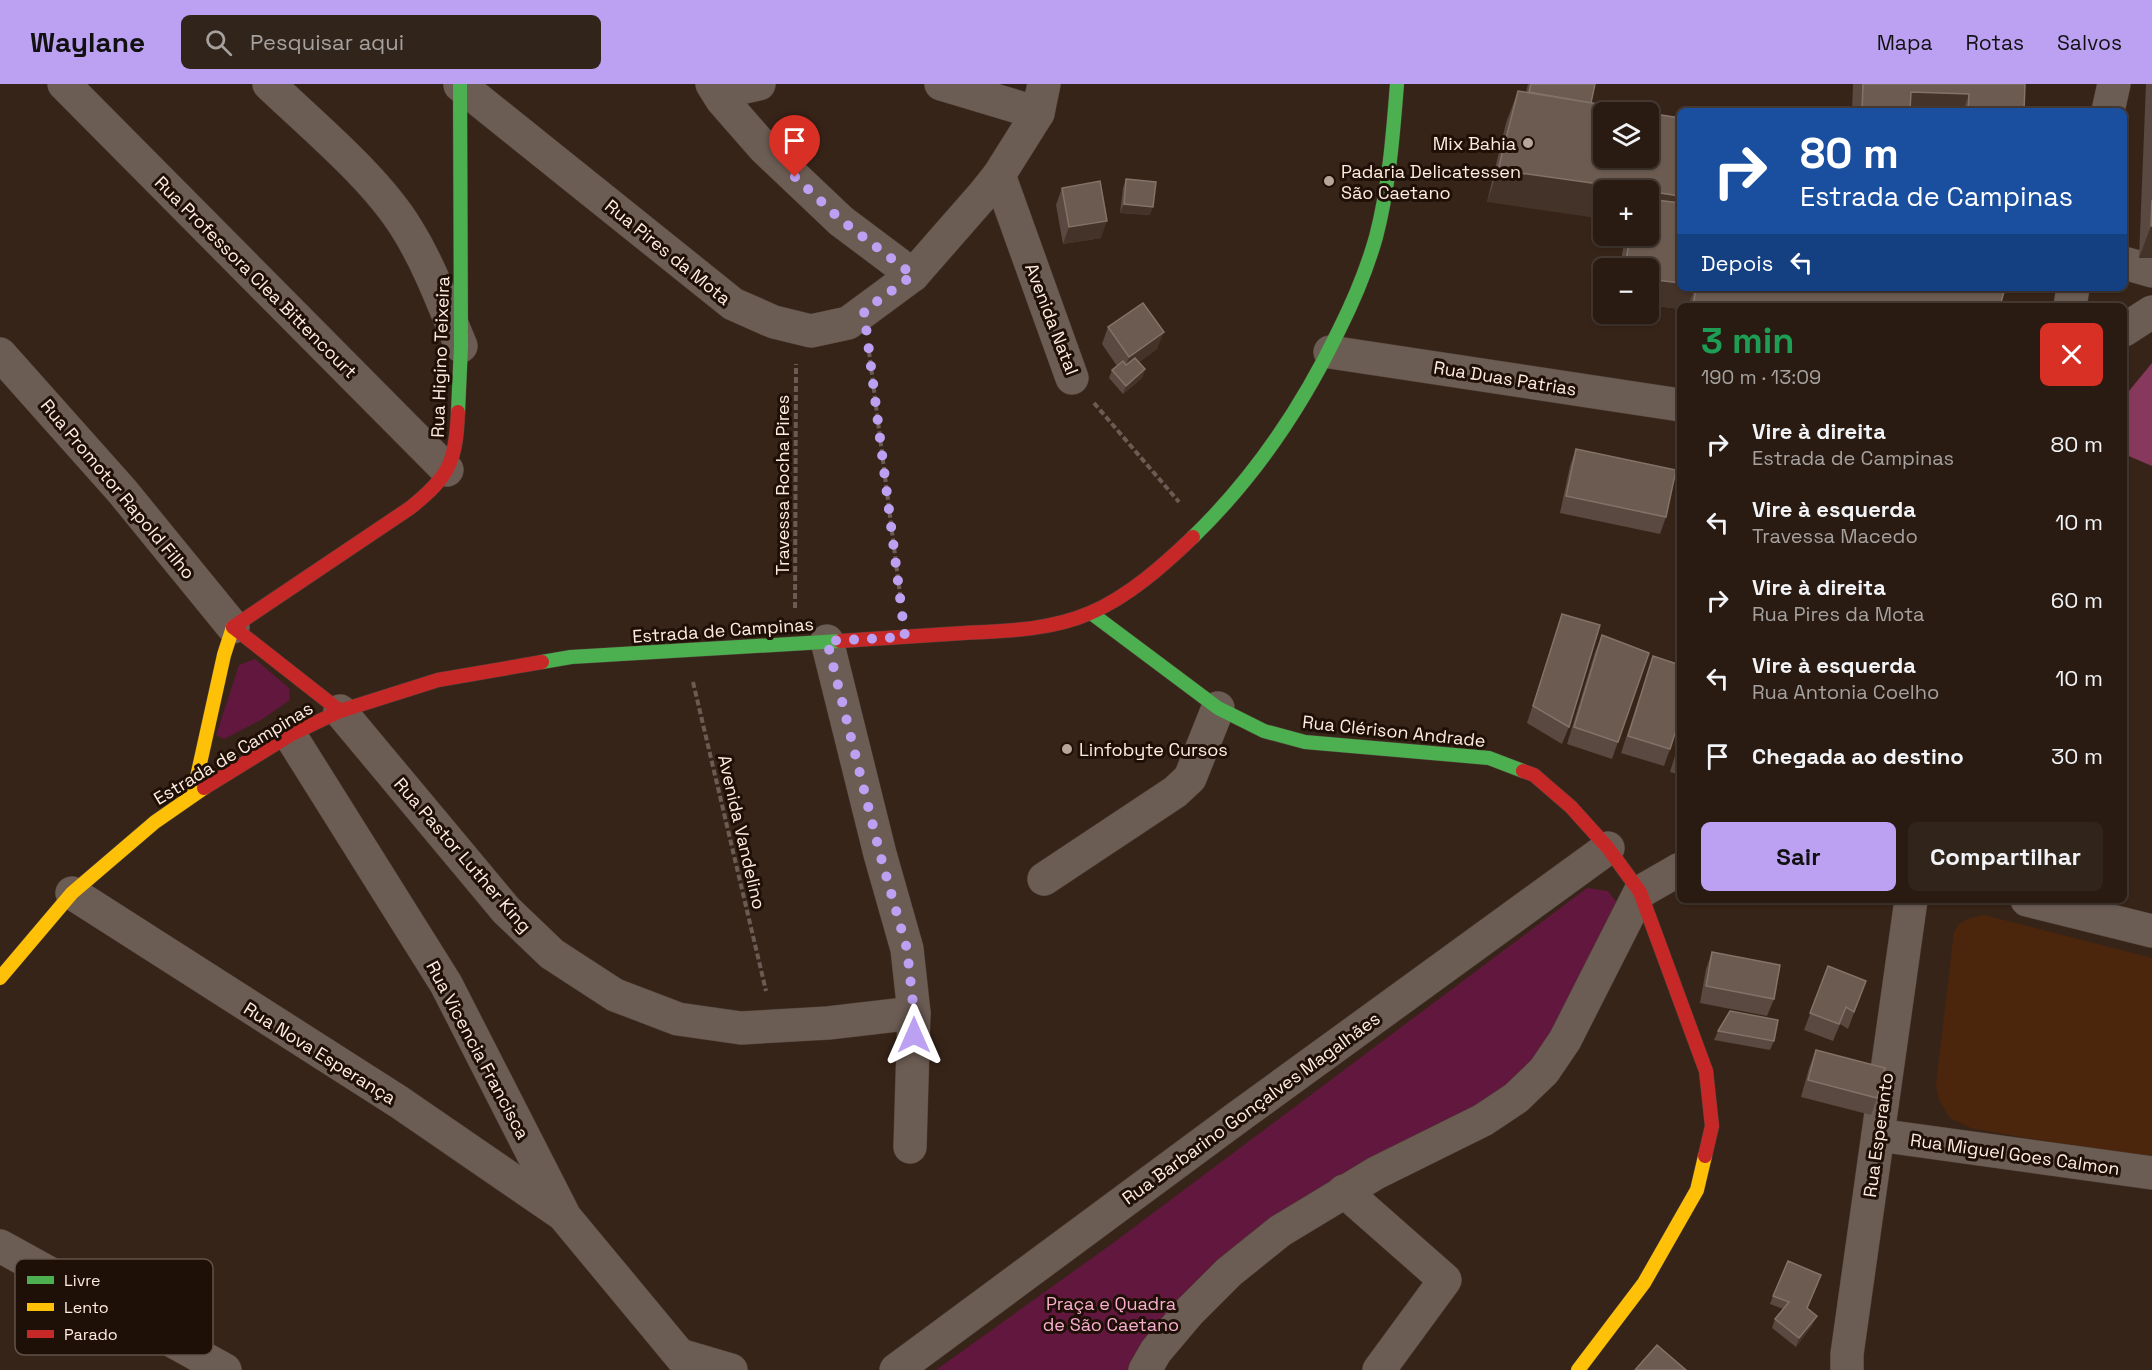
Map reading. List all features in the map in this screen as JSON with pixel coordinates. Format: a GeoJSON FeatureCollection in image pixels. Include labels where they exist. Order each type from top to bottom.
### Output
{"type":"FeatureCollection","features":[{"type":"Feature","properties":{"kind":"street","name":"Rua Professora Clea Bittencourt"},"geometry":{"type":"LineString","coordinates":[[64,84],[447,470]]}},
{"type":"Feature","properties":{"kind":"street"},"geometry":{"type":"LineString","coordinates":[[268,84],[383,196],[406,227],[429,267],[460,346]]}},
{"type":"Feature","properties":{"kind":"street","name":"Rua Higino Teixeira"},"geometry":{"type":"LineString","coordinates":[[233,627],[410,508],[434,489],[447,470],[457,444],[460,346],[460,84]]}},
{"type":"Feature","properties":{"kind":"street","name":"Rua Pires da Mota"},"geometry":{"type":"LineString","coordinates":[[460,84],[733,304],[774,322],[811,331],[848,323],[913,275],[999,175],[1041,98]]}},
{"type":"Feature","properties":{"kind":"street"},"geometry":{"type":"LineString","coordinates":[[715,88],[759,84]]}},
{"type":"Feature","properties":{"kind":"street"},"geometry":{"type":"LineString","coordinates":[[941,84],[1041,98]]}},
{"type":"Feature","properties":{"kind":"street","name":"Estrada de Campinas"},"geometry":{"type":"LineString","coordinates":[[0,978],[72,893],[155,822],[193,795],[290,735],[340,711],[438,680],[571,657],[1040,627],[1091,613],[1130,590],[1202,529],[1243,486],[1287,426],[1330,352],[1357,291],[1376,238],[1388,182],[1397,84]]}},
{"type":"Feature","properties":{"kind":"street"},"geometry":{"type":"LineString","coordinates":[[2109,108],[2114,84]]}},
{"type":"Feature","properties":{"kind":"street"},"geometry":{"type":"LineString","coordinates":[[715,88],[764,148],[841,220],[913,275]]}},
{"type":"Feature","properties":{"kind":"street","name":"Avenida Natal"},"geometry":{"type":"LineString","coordinates":[[999,175],[1072,378]]}},
{"type":"Feature","properties":{"kind":"street"},"geometry":{"type":"LineString","coordinates":[[2127,264],[2152,271]]}},
{"type":"Feature","properties":{"kind":"street"},"geometry":{"type":"LineString","coordinates":[[2127,328],[2152,312]]}},
{"type":"Feature","properties":{"kind":"street","name":"Rua Duas Patrias"},"geometry":{"type":"LineString","coordinates":[[1330,352],[1677,405]]}},
{"type":"Feature","properties":{"kind":"street","name":"Rua Promotor Rapold Filho"},"geometry":{"type":"LineString","coordinates":[[0,354],[122,490],[233,627],[340,711]]}},
{"type":"Feature","properties":{"kind":"street","name":"Rua Clérison Andrade"},"geometry":{"type":"LineString","coordinates":[[1091,613],[1218,708],[1264,731],[1305,742],[1489,758],[1534,775],[1571,807],[1608,848],[1640,892],[1706,1071],[1712,1126],[1697,1190],[1644,1283],[1578,1370]]}},
{"type":"Feature","properties":{"kind":"street"},"geometry":{"type":"LineString","coordinates":[[193,795],[224,655],[233,627]]}},
{"type":"Feature","properties":{"kind":"street"},"geometry":{"type":"LineString","coordinates":[[827,641],[880,854],[907,949],[914,1013],[910,1147]]}},
{"type":"Feature","properties":{"kind":"street"},"geometry":{"type":"LineString","coordinates":[[1044,879],[1175,792],[1190,778],[1218,708]]}},
{"type":"Feature","properties":{"kind":"street","name":"Rua Pastor Luther King"},"geometry":{"type":"LineString","coordinates":[[340,711],[506,910],[552,954],[615,995],[678,1019],[741,1028],[828,1023],[914,1013]]}},
{"type":"Feature","properties":{"kind":"street","name":"Rua Vicencia Francisca"},"geometry":{"type":"LineString","coordinates":[[290,735],[446,984],[565,1217],[686,1362],[731,1370]]}},
{"type":"Feature","properties":{"kind":"street","name":"Rua Barbarino Gonçalves Magalhães"},"geometry":{"type":"LineString","coordinates":[[896,1370],[1238,1117],[1608,848]]}},
{"type":"Feature","properties":{"kind":"street"},"geometry":{"type":"LineString","coordinates":[[1145,1370],[1156,1351],[1190,1312],[1229,1272],[1280,1231],[1376,1173],[1483,1120],[1515,1098],[1544,1071],[1564,1040],[1640,892],[1677,871]]}},
{"type":"Feature","properties":{"kind":"street","name":"Rua Nova Esperança"},"geometry":{"type":"LineString","coordinates":[[72,893],[399,1102],[565,1217]]}},
{"type":"Feature","properties":{"kind":"street","name":"Rua Esperanto"},"geometry":{"type":"LineString","coordinates":[[1842,1365],[1878,1135],[1911,903]]}},
{"type":"Feature","properties":{"kind":"street"},"geometry":{"type":"LineString","coordinates":[[2039,903],[2152,931]]}},
{"type":"Feature","properties":{"kind":"street","name":"Rua Miguel Goes Calmon"},"geometry":{"type":"LineString","coordinates":[[1878,1135],[2152,1173]]}},
{"type":"Feature","properties":{"kind":"street"},"geometry":{"type":"LineString","coordinates":[[1344,1191],[1445,1280],[1379,1370]]}},
{"type":"Feature","properties":{"kind":"street"},"geometry":{"type":"LineString","coordinates":[[0,1246],[24,1259]]}},
{"type":"Feature","properties":{"kind":"street"},"geometry":{"type":"LineString","coordinates":[[198,1355],[225,1370]]}},
{"type":"Feature","properties":{"kind":"path"},"geometry":{"type":"LineString","coordinates":[[864,311],[905,637]]}},
{"type":"Feature","properties":{"kind":"path","name":"Travessa Rocha Pires"},"geometry":{"type":"LineString","coordinates":[[795,327],[795,643]]}},
{"type":"Feature","properties":{"kind":"path","name":"Avenida Natal"},"geometry":{"type":"LineString","coordinates":[[1072,378],[1202,529]]}},
{"type":"Feature","properties":{"kind":"path","name":"Avenida Vandelino"},"geometry":{"type":"LineString","coordinates":[[692,680],[766,991]]}},
{"type":"Feature","properties":{"kind":"shaded area"},"geometry":{"type":"Polygon","coordinates":[[[2152,363],[2152,466],[2127,455],[2127,393],[2152,363]]]}},
{"type":"Feature","properties":{"kind":"shaded area"},"geometry":{"type":"Polygon","coordinates":[[[1984,915],[2152,958],[2152,1160],[1971,1128],[1950,1118],[1939,1100],[1936,1085],[1954,932],[1959,924],[1970,918],[1984,915]]]}},
{"type":"Feature","properties":{"kind":"green space"},"geometry":{"type":"Polygon","coordinates":[[[255,659],[289,688],[290,700],[261,720],[224,739],[216,735],[239,665],[255,659]]]}},
{"type":"Feature","properties":{"kind":"green space","name":"Praça e Quadra de São Caetano"},"geometry":{"type":"Polygon","coordinates":[[[1587,888],[1608,891],[1618,904],[1534,1069],[1234,1256],[1142,1370],[936,1370],[1113,1243],[1587,888]]]}},
{"type":"Feature","properties":{"kind":"building"},"geometry":{"type":"Polygon","coordinates":[[[1531,84],[1595,84],[1591,103],[1529,92],[1531,84]]]}},
{"type":"Feature","properties":{"kind":"building"},"geometry":{"type":"Polygon","coordinates":[[[1863,84],[2025,84],[2024,108],[1968,108],[1969,94],[1911,92],[1910,108],[1862,108],[1863,84]]]}},
{"type":"Feature","properties":{"kind":"building"},"geometry":{"type":"Polygon","coordinates":[[[1518,91],[1593,103],[1593,168],[1659,168],[1659,115],[1677,118],[1677,196],[1659,193],[1659,180],[1593,180],[1593,183],[1498,170],[1518,91]]]}},
{"type":"Feature","properties":{"kind":"building"},"geometry":{"type":"Polygon","coordinates":[[[1126,179],[1156,182],[1153,207],[1124,204],[1126,179]]]}},
{"type":"Feature","properties":{"kind":"building"},"geometry":{"type":"Polygon","coordinates":[[[1100,181],[1107,221],[1069,227],[1062,188],[1100,181]]]}},
{"type":"Feature","properties":{"kind":"building"},"geometry":{"type":"Polygon","coordinates":[[[1659,200],[1677,203],[1677,283],[1659,280],[1659,258],[1627,258],[1628,246],[1659,246],[1659,200]]]}},
{"type":"Feature","properties":{"kind":"building"},"geometry":{"type":"Polygon","coordinates":[[[1696,291],[2004,291],[2001,303],[1694,303],[1696,291]]]}},
{"type":"Feature","properties":{"kind":"building"},"geometry":{"type":"Polygon","coordinates":[[[1143,303],[1164,332],[1129,357],[1108,327],[1143,303]]]}},
{"type":"Feature","properties":{"kind":"building"},"geometry":{"type":"Polygon","coordinates":[[[1135,358],[1145,369],[1126,386],[1112,370],[1123,361],[1126,365],[1135,358]]]}},
{"type":"Feature","properties":{"kind":"building"},"geometry":{"type":"Polygon","coordinates":[[[1576,449],[1676,470],[1666,517],[1566,496],[1576,449]]]}},
{"type":"Feature","properties":{"kind":"building"},"geometry":{"type":"Polygon","coordinates":[[[1562,614],[1600,625],[1569,727],[1533,706],[1562,614]]]}},
{"type":"Feature","properties":{"kind":"building"},"geometry":{"type":"Polygon","coordinates":[[[1602,635],[1649,653],[1618,742],[1574,727],[1602,635]]]}},
{"type":"Feature","properties":{"kind":"building"},"geometry":{"type":"Polygon","coordinates":[[[1653,656],[1677,664],[1677,727],[1670,749],[1628,736],[1653,656]]]}},
{"type":"Feature","properties":{"kind":"building"},"geometry":{"type":"Polygon","coordinates":[[[1712,952],[1780,965],[1774,999],[1706,986],[1712,952]]]}},
{"type":"Feature","properties":{"kind":"building"},"geometry":{"type":"Polygon","coordinates":[[[1828,966],[1866,981],[1854,1012],[1846,1007],[1839,1024],[1810,1013],[1828,966]]]}},
{"type":"Feature","properties":{"kind":"building"},"geometry":{"type":"Polygon","coordinates":[[[1730,1011],[1778,1020],[1774,1041],[1718,1031],[1730,1011]]]}},
{"type":"Feature","properties":{"kind":"building"},"geometry":{"type":"Polygon","coordinates":[[[1816,1050],[1885,1068],[1877,1098],[1808,1080],[1816,1050]]]}},
{"type":"Feature","properties":{"kind":"building"},"geometry":{"type":"Polygon","coordinates":[[[1788,1261],[1821,1275],[1807,1308],[1817,1316],[1799,1338],[1775,1319],[1789,1302],[1773,1296],[1788,1261]]]}},
{"type":"Feature","properties":{"kind":"building"},"geometry":{"type":"Polygon","coordinates":[[[1657,1345],[1686,1370],[1635,1370],[1657,1345]]]}},
{"type":"Feature","properties":{"kind":"traffic: fast"},"geometry":{"type":"LineString","coordinates":[[458,412],[461,346],[460,84]]}},
{"type":"Feature","properties":{"kind":"traffic: fast"},"geometry":{"type":"LineString","coordinates":[[1193,537],[1237,490],[1293,414],[1325,359],[1350,307],[1376,237],[1390,161],[1397,84]]}},
{"type":"Feature","properties":{"kind":"traffic: fast"},"geometry":{"type":"LineString","coordinates":[[1091,613],[1218,708],[1264,731],[1305,742],[1489,758],[1523,771]]}},
{"type":"Feature","properties":{"kind":"traffic: fast"},"geometry":{"type":"LineString","coordinates":[[542,662],[571,657],[840,641]]}},
{"type":"Feature","properties":{"kind":"traffic: slow"},"geometry":{"type":"LineString","coordinates":[[193,795],[224,655],[233,627]]}},
{"type":"Feature","properties":{"kind":"traffic: slow"},"geometry":{"type":"LineString","coordinates":[[0,978],[72,893],[155,822],[204,788]]}},
{"type":"Feature","properties":{"kind":"traffic: slow"},"geometry":{"type":"LineString","coordinates":[[1578,1370],[1644,1283],[1697,1190],[1705,1156]]}},
{"type":"Feature","properties":{"kind":"traffic: jam"},"geometry":{"type":"LineString","coordinates":[[233,627],[410,508],[434,487],[448,467],[452,456],[458,412]]}},
{"type":"Feature","properties":{"kind":"traffic: jam"},"geometry":{"type":"LineString","coordinates":[[840,641],[1012,630],[1075,619],[1104,606],[1132,589],[1193,537]]}},
{"type":"Feature","properties":{"kind":"traffic: jam"},"geometry":{"type":"LineString","coordinates":[[233,627],[340,711]]}},
{"type":"Feature","properties":{"kind":"traffic: jam"},"geometry":{"type":"LineString","coordinates":[[204,788],[290,735],[340,711],[438,680],[542,662]]}},
{"type":"Feature","properties":{"kind":"traffic: jam"},"geometry":{"type":"LineString","coordinates":[[1523,771],[1534,775],[1571,807],[1608,848],[1640,892],[1706,1071],[1712,1126],[1705,1156]]}},
{"type":"Feature","properties":{"kind":"place","name":"Mix Bahia"},"geometry":{"type":"Point","coordinates":[1528,143]}},
{"type":"Feature","properties":{"kind":"place","name":"Padaria Delicatessen São Caetano"},"geometry":{"type":"Point","coordinates":[1329,181]}},
{"type":"Feature","properties":{"kind":"place","name":"Linfobyte Cursos"},"geometry":{"type":"Point","coordinates":[1067,749]}},
{"type":"Feature","properties":{"kind":"route"},"geometry":{"type":"LineString","coordinates":[[795,177],[841,220],[913,275],[864,311],[905,637],[827,641],[880,854],[907,949],[914,1035]]}}]}
